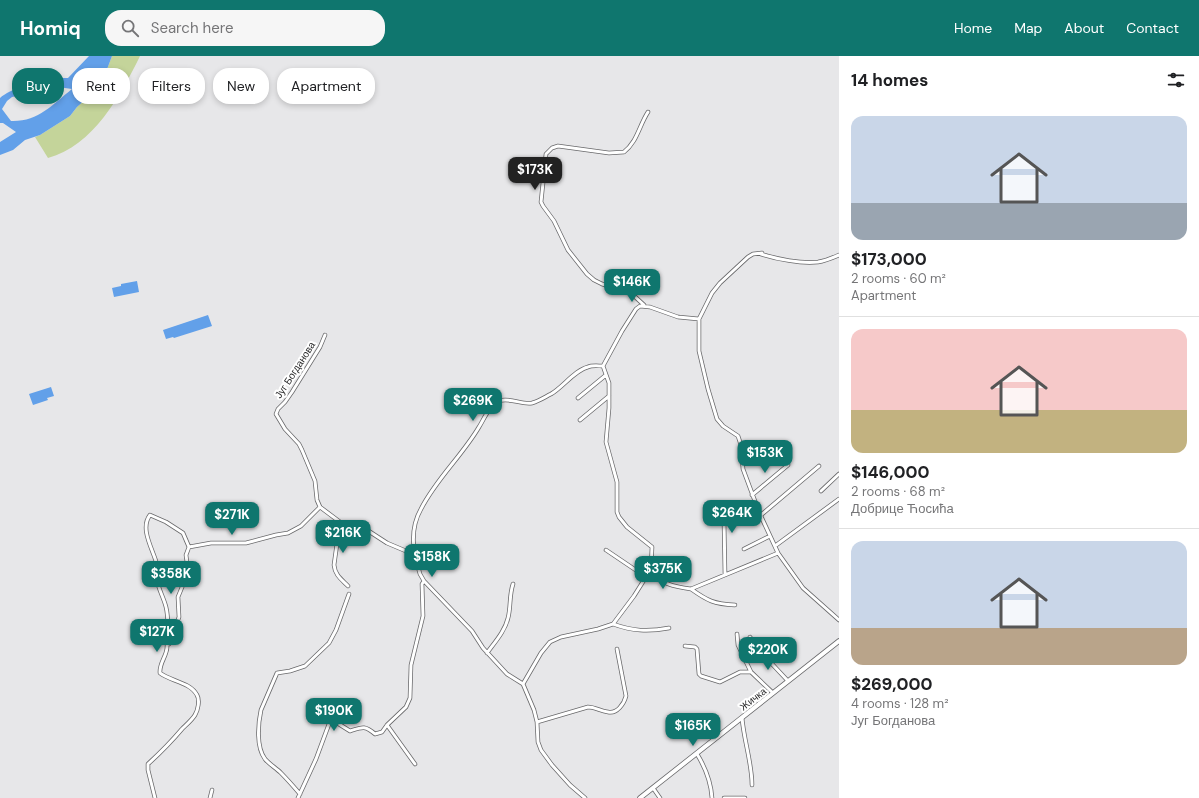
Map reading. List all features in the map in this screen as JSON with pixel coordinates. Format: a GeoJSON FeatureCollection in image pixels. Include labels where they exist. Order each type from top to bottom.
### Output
{"type":"FeatureCollection","features":[{"type":"Feature","properties":{"kind":"main road","name":"Жичка"},"geometry":{"type":"LineString","coordinates":[[640,798],[839,641]]}},
{"type":"Feature","properties":{"kind":"street"},"geometry":{"type":"LineString","coordinates":[[648,112],[634,142],[624,152],[609,153],[566,146],[552,148],[546,154],[541,202],[554,221],[568,250],[587,274],[602,284],[632,294],[644,306],[678,317],[699,319]]}},
{"type":"Feature","properties":{"kind":"street"},"geometry":{"type":"LineString","coordinates":[[839,256],[817,262],[782,260],[760,253],[748,257],[720,283],[712,293],[699,319],[699,351],[717,419],[722,426],[738,436],[742,445],[743,469],[752,495],[770,536],[778,552],[804,588],[839,620]]}},
{"type":"Feature","properties":{"kind":"street"},"geometry":{"type":"LineString","coordinates":[[613,624],[651,569],[652,548],[627,527],[617,512],[617,482],[606,442],[609,383],[603,366],[636,309],[644,306]]}},
{"type":"Feature","properties":{"kind":"street","name":"Југ Богданова"},"geometry":{"type":"LineString","coordinates":[[320,507],[315,482],[300,444],[285,429],[276,414],[278,409],[292,392],[320,347],[325,335]]}},
{"type":"Feature","properties":{"kind":"street"},"geometry":{"type":"LineString","coordinates":[[585,798],[552,765],[541,750],[538,742],[537,722],[534,710],[523,684],[507,674],[487,653],[472,631],[424,582],[415,556],[413,535],[420,509],[436,485],[466,448],[492,406],[499,401],[504,400],[531,403],[560,388],[586,367],[603,366]]}},
{"type":"Feature","properties":{"kind":"street"},"geometry":{"type":"LineString","coordinates":[[578,398],[606,375]]}},
{"type":"Feature","properties":{"kind":"street"},"geometry":{"type":"LineString","coordinates":[[580,420],[609,396]]}},
{"type":"Feature","properties":{"kind":"street"},"geometry":{"type":"LineString","coordinates":[[752,495],[788,465]]}},
{"type":"Feature","properties":{"kind":"street"},"geometry":{"type":"LineString","coordinates":[[725,575],[724,521],[760,514],[819,466]]}},
{"type":"Feature","properties":{"kind":"street"},"geometry":{"type":"LineString","coordinates":[[821,491],[839,474]]}},
{"type":"Feature","properties":{"kind":"street"},"geometry":{"type":"LineString","coordinates":[[775,546],[839,498]]}},
{"type":"Feature","properties":{"kind":"street"},"geometry":{"type":"LineString","coordinates":[[189,547],[211,543],[246,543],[288,533],[301,526],[320,507],[340,522],[367,530],[387,543],[410,552],[415,556]]}},
{"type":"Feature","properties":{"kind":"street"},"geometry":{"type":"LineString","coordinates":[[155,798],[148,770],[148,764],[195,716],[198,703],[197,694],[187,686],[160,673],[162,660],[167,649],[170,638],[179,617],[178,596],[187,575],[188,570],[186,555],[189,547],[183,533],[162,520],[150,515],[146,522],[146,532],[156,559],[160,594],[166,604],[167,649]]}},
{"type":"Feature","properties":{"kind":"street"},"geometry":{"type":"LineString","coordinates":[[340,522],[334,565],[335,571],[341,580],[348,586]]}},
{"type":"Feature","properties":{"kind":"street"},"geometry":{"type":"LineString","coordinates":[[744,548],[770,536]]}},
{"type":"Feature","properties":{"kind":"street"},"geometry":{"type":"LineString","coordinates":[[606,550],[646,577]]}},
{"type":"Feature","properties":{"kind":"street"},"geometry":{"type":"LineString","coordinates":[[691,589],[778,552]]}},
{"type":"Feature","properties":{"kind":"street"},"geometry":{"type":"LineString","coordinates":[[651,569],[657,578],[666,583],[677,587],[691,589],[710,601],[719,604],[735,605]]}},
{"type":"Feature","properties":{"kind":"street"},"geometry":{"type":"LineString","coordinates":[[298,798],[316,759],[329,724],[334,720],[350,731],[362,727],[368,728],[375,734],[382,732],[386,725],[406,707],[410,698],[411,665],[421,626],[422,584],[424,582]]}},
{"type":"Feature","properties":{"kind":"street"},"geometry":{"type":"LineString","coordinates":[[487,653],[502,632],[508,618],[510,593],[513,584]]}},
{"type":"Feature","properties":{"kind":"street"},"geometry":{"type":"LineString","coordinates":[[300,794],[281,773],[265,759],[261,752],[259,739],[259,717],[277,673],[290,671],[305,666],[329,643],[336,630],[348,594]]}},
{"type":"Feature","properties":{"kind":"street"},"geometry":{"type":"LineString","coordinates":[[523,684],[541,653],[550,642],[561,637],[598,629],[613,624],[633,629],[651,631],[669,628]]}},
{"type":"Feature","properties":{"kind":"street"},"geometry":{"type":"LineString","coordinates":[[737,634],[738,645],[750,672],[773,693]]}},
{"type":"Feature","properties":{"kind":"street"},"geometry":{"type":"LineString","coordinates":[[750,637],[759,650],[788,681]]}},
{"type":"Feature","properties":{"kind":"street"},"geometry":{"type":"LineString","coordinates":[[685,646],[695,647],[697,649],[699,674],[701,676],[720,682],[740,672],[750,672]]}},
{"type":"Feature","properties":{"kind":"street"},"geometry":{"type":"LineString","coordinates":[[537,722],[588,707],[595,707],[608,713],[615,711],[620,707],[626,696],[617,649]]}},
{"type":"Feature","properties":{"kind":"street"},"geometry":{"type":"LineString","coordinates":[[742,718],[744,739],[752,772],[752,785]]}},
{"type":"Feature","properties":{"kind":"street"},"geometry":{"type":"LineString","coordinates":[[386,725],[414,764]]}},
{"type":"Feature","properties":{"kind":"street"},"geometry":{"type":"LineString","coordinates":[[697,754],[705,767],[712,792],[712,798]]}},
{"type":"Feature","properties":{"kind":"street"},"geometry":{"type":"LineString","coordinates":[[653,788],[660,798]]}},
{"type":"Feature","properties":{"kind":"street"},"geometry":{"type":"LineString","coordinates":[[210,798],[212,790]]}},
{"type":"Feature","properties":{"kind":"street"},"geometry":{"type":"LineString","coordinates":[[724,798],[745,798]]}},
{"type":"Feature","properties":{"kind":"green space"},"geometry":{"type":"Polygon","coordinates":[[[112,56],[140,56],[130,75],[130,68],[108,68],[112,56]]]}},
{"type":"Feature","properties":{"kind":"green space"},"geometry":{"type":"Polygon","coordinates":[[[80,104],[113,104],[92,131],[79,142],[64,152],[48,158],[35,137],[70,116],[80,104]]]}},
{"type":"Feature","properties":{"kind":"water"},"geometry":{"type":"Polygon","coordinates":[[[89,56],[112,56],[108,68],[78,68],[89,56]]]}},
{"type":"Feature","properties":{"kind":"water"},"geometry":{"type":"Polygon","coordinates":[[[72,74],[72,89],[64,88],[64,78],[68,78],[72,74]]]}},
{"type":"Feature","properties":{"kind":"water"},"geometry":{"type":"Polygon","coordinates":[[[72,89],[72,104],[80,104],[70,116],[40,135],[25,140],[13,150],[0,155],[0,142],[16,132],[3,123],[0,123],[0,98],[12,91],[12,97],[7,101],[2,109],[11,121],[29,119],[37,116],[53,104],[64,104],[64,95],[72,89]]]}},
{"type":"Feature","properties":{"kind":"water"},"geometry":{"type":"Polygon","coordinates":[[[137,281],[139,292],[114,297],[112,288],[121,286],[121,284],[137,281]]]}},
{"type":"Feature","properties":{"kind":"water"},"geometry":{"type":"Polygon","coordinates":[[[208,315],[212,326],[174,338],[166,339],[163,330],[208,315]]]}},
{"type":"Feature","properties":{"kind":"water"},"geometry":{"type":"Polygon","coordinates":[[[51,387],[54,396],[47,398],[48,400],[33,405],[29,394],[51,387]]]}}]}
